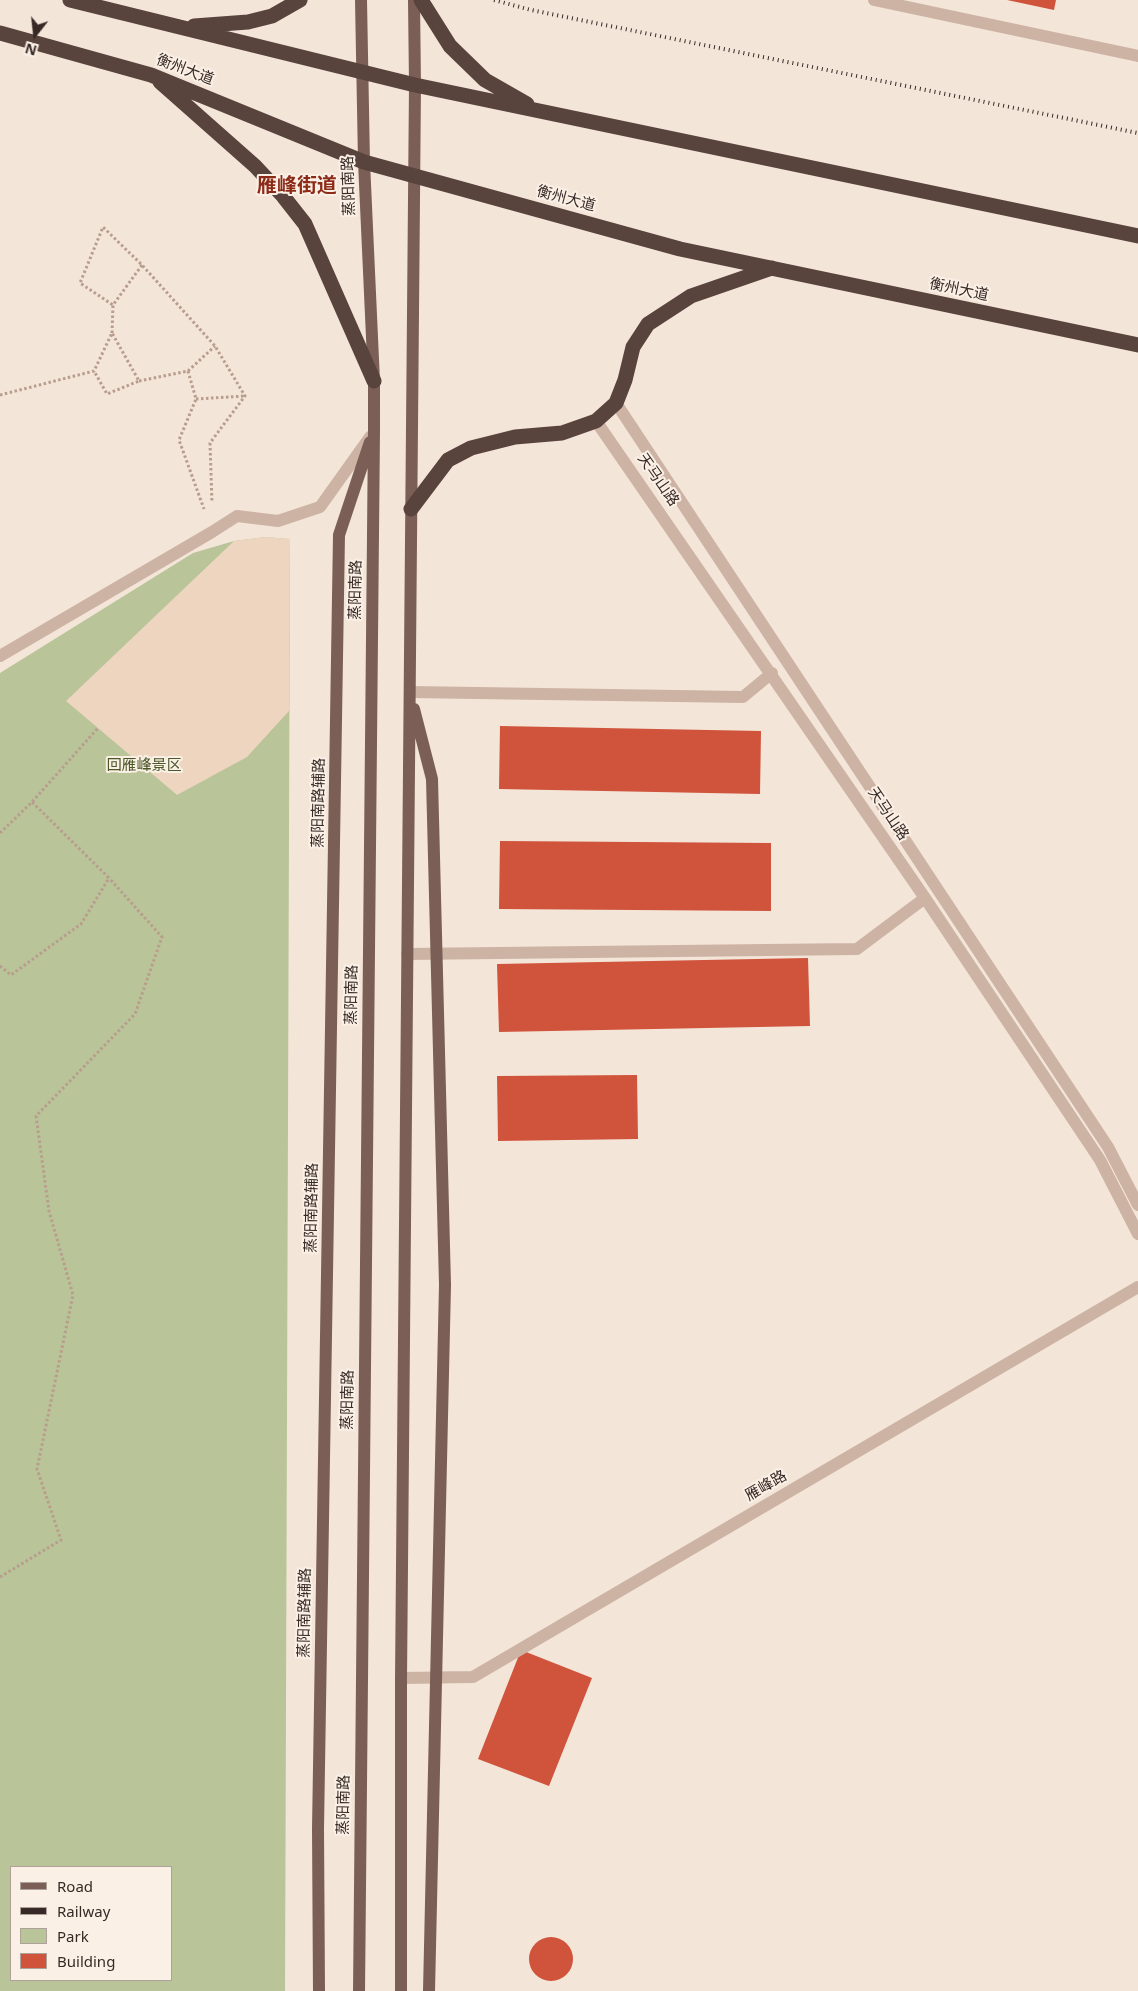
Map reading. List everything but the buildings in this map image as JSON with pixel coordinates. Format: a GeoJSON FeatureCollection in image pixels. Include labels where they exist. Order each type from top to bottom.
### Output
{"type":"FeatureCollection","features":[{"type":"Feature","properties":{"kind":"highway"},"geometry":{"type":"LineString","coordinates":[[70,0],[416,85],[1138,236]]}},
{"type":"Feature","properties":{"kind":"highway"},"geometry":{"type":"LineString","coordinates":[[180,27],[248,22],[272,16],[300,0]]}},
{"type":"Feature","properties":{"kind":"highway"},"geometry":{"type":"LineString","coordinates":[[421,0],[450,46],[485,80],[539,111]]}},
{"type":"Feature","properties":{"kind":"highway","name":"衡州大道"},"geometry":{"type":"LineString","coordinates":[[0,33],[151,75],[364,162],[680,249],[1138,345]]}},
{"type":"Feature","properties":{"kind":"highway"},"geometry":{"type":"LineString","coordinates":[[151,75],[255,166],[283,196],[305,224],[374,381]]}},
{"type":"Feature","properties":{"kind":"highway"},"geometry":{"type":"LineString","coordinates":[[411,509],[448,460],[471,448],[515,437],[562,433],[596,421],[616,403],[625,380],[633,346],[648,324],[691,296],[772,268]]}},
{"type":"Feature","properties":{"kind":"main road","name":"蒸阳南路"},"geometry":{"type":"LineString","coordinates":[[359,1991],[374,430],[374,381],[364,162],[361,0]]}},
{"type":"Feature","properties":{"kind":"main road"},"geometry":{"type":"LineString","coordinates":[[401,1991],[401,1678],[416,85],[414,0]]}},
{"type":"Feature","properties":{"kind":"main road","name":"蒸阳南路辅路"},"geometry":{"type":"LineString","coordinates":[[319,1991],[318,1808],[339,535],[374,430]]}},
{"type":"Feature","properties":{"kind":"main road"},"geometry":{"type":"LineString","coordinates":[[410,692],[432,779],[445,1285],[429,1991]]}},
{"type":"Feature","properties":{"kind":"street"},"geometry":{"type":"LineString","coordinates":[[874,0],[1138,56]]}},
{"type":"Feature","properties":{"kind":"street","name":"天马山路"},"geometry":{"type":"LineString","coordinates":[[616,403],[1108,1147],[1138,1205]]}},
{"type":"Feature","properties":{"kind":"street","name":"天马山路"},"geometry":{"type":"LineString","coordinates":[[596,421],[926,898],[1100,1160],[1138,1234]]}},
{"type":"Feature","properties":{"kind":"street"},"geometry":{"type":"LineString","coordinates":[[0,656],[237,516],[278,520],[320,507],[374,430]]}},
{"type":"Feature","properties":{"kind":"street"},"geometry":{"type":"LineString","coordinates":[[410,692],[743,696],[772,673]]}},
{"type":"Feature","properties":{"kind":"street"},"geometry":{"type":"LineString","coordinates":[[407,954],[857,950],[926,898]]}},
{"type":"Feature","properties":{"kind":"street","name":"雁峰路"},"geometry":{"type":"LineString","coordinates":[[401,1678],[473,1677],[1138,1287]]}},
{"type":"Feature","properties":{"kind":"path"},"geometry":{"type":"LineString","coordinates":[[113,305],[80,283],[103,227],[142,265],[215,346],[245,396]]}},
{"type":"Feature","properties":{"kind":"path"},"geometry":{"type":"LineString","coordinates":[[94,371],[112,333],[113,305],[142,265]]}},
{"type":"Feature","properties":{"kind":"path"},"geometry":{"type":"LineString","coordinates":[[112,333],[139,381]]}},
{"type":"Feature","properties":{"kind":"path"},"geometry":{"type":"LineString","coordinates":[[94,371],[107,394],[139,381],[188,371],[215,346]]}},
{"type":"Feature","properties":{"kind":"path"},"geometry":{"type":"LineString","coordinates":[[0,395],[94,371]]}},
{"type":"Feature","properties":{"kind":"path"},"geometry":{"type":"LineString","coordinates":[[188,371],[196,399],[179,440],[212,532]]}},
{"type":"Feature","properties":{"kind":"path"},"geometry":{"type":"LineString","coordinates":[[196,399],[245,396]]}},
{"type":"Feature","properties":{"kind":"path"},"geometry":{"type":"LineString","coordinates":[[212,532],[210,443],[245,396]]}},
{"type":"Feature","properties":{"kind":"path"},"geometry":{"type":"LineString","coordinates":[[0,833],[32,802],[98,728]]}},
{"type":"Feature","properties":{"kind":"path"},"geometry":{"type":"LineString","coordinates":[[0,1577],[61,1540],[37,1469],[73,1295],[49,1211],[36,1116],[135,1014],[162,937],[109,878],[32,802]]}},
{"type":"Feature","properties":{"kind":"path"},"geometry":{"type":"LineString","coordinates":[[0,966],[10,975],[81,924],[109,878]]}},
{"type":"Feature","properties":{"kind":"green space","name":"回雁峰景区"},"geometry":{"type":"Polygon","coordinates":[[[265,537],[290,539],[285,1991],[0,1991],[0,673],[193,553],[234,541],[265,537]]]}},
{"type":"Feature","properties":{"kind":"shaded area"},"geometry":{"type":"Polygon","coordinates":[[[265,537],[290,539],[289,711],[247,757],[177,795],[66,701],[234,541],[265,537]]]}},
{"type":"Feature","properties":{"kind":"railway"},"geometry":{"type":"LineString","coordinates":[[494,0],[531,10],[1138,133]]}},
{"type":"Feature","properties":{"kind":"district","name":"雁峰街道"},"geometry":{"type":"Point","coordinates":[297,186]}}]}
